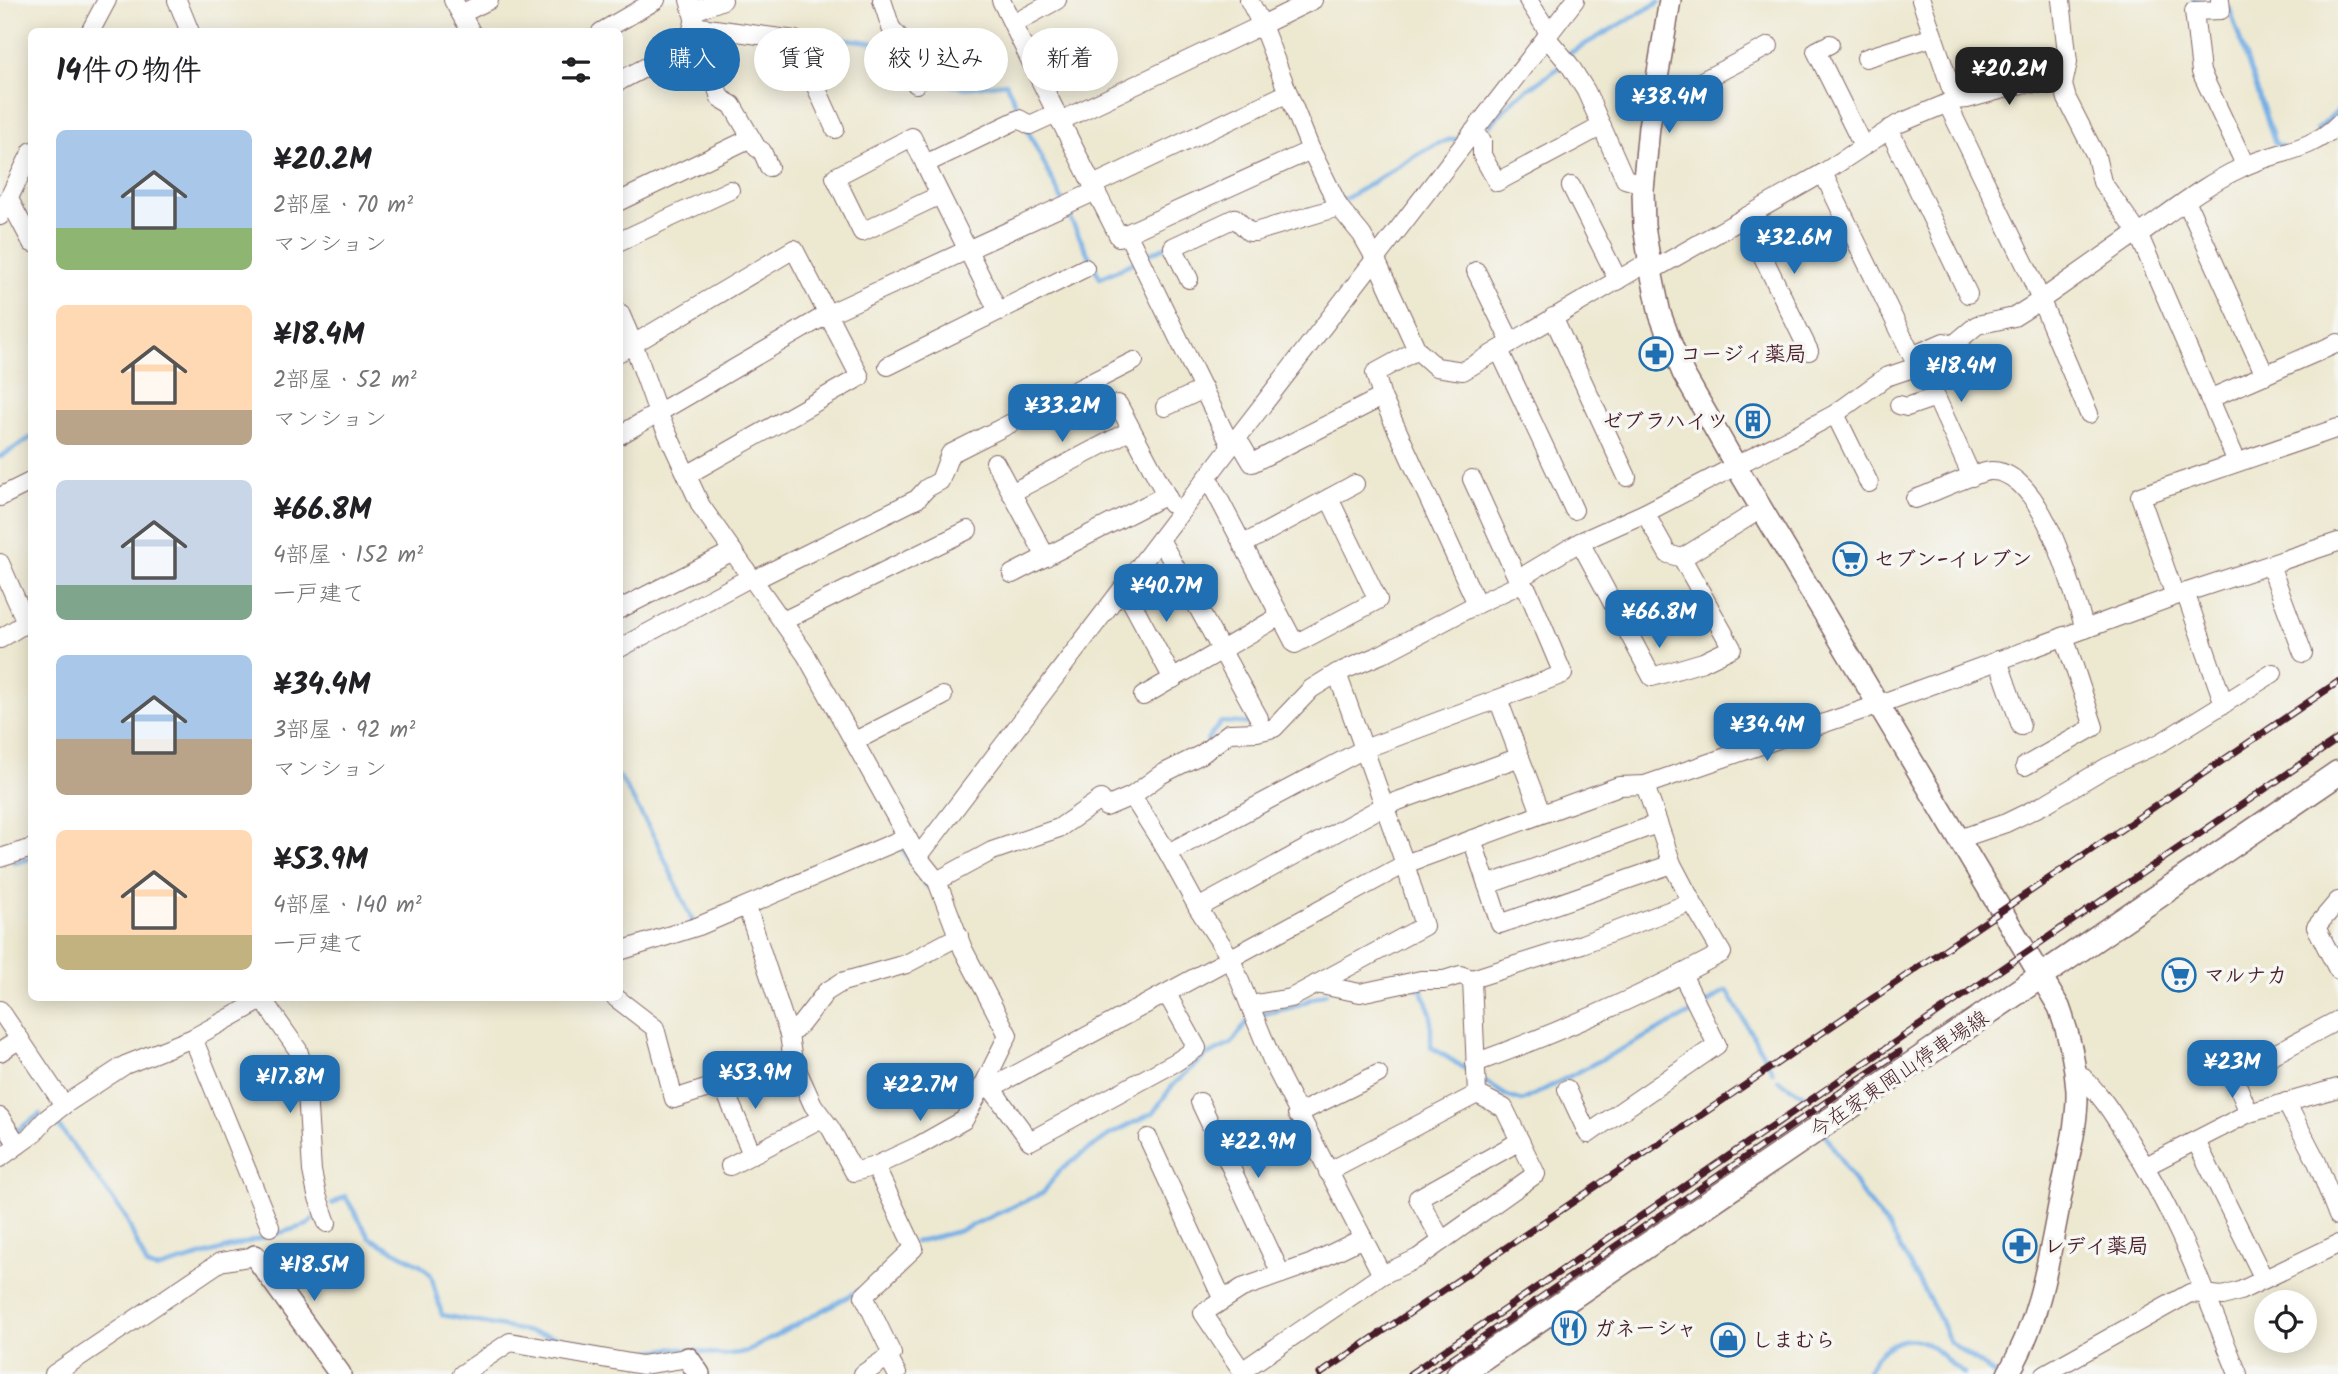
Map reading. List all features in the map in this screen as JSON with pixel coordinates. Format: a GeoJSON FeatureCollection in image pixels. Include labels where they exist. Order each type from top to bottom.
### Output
{"type":"FeatureCollection","features":[{"type":"Feature","properties":{"kind":"main road","name":"今在家東岡山停車場線"},"geometry":{"type":"LineString","coordinates":[[1469,1371],[2040,977],[2335,782]]}},
{"type":"Feature","properties":{"kind":"street"},"geometry":{"type":"LineString","coordinates":[[92,28],[107,0]]}},
{"type":"Feature","properties":{"kind":"street"},"geometry":{"type":"LineString","coordinates":[[177,0],[188,28]]}},
{"type":"Feature","properties":{"kind":"street"},"geometry":{"type":"LineString","coordinates":[[469,28],[457,7],[489,0]]}},
{"type":"Feature","properties":{"kind":"street"},"geometry":{"type":"LineString","coordinates":[[608,28],[656,0]]}},
{"type":"Feature","properties":{"kind":"street"},"geometry":{"type":"LineString","coordinates":[[691,13],[723,0]]}},
{"type":"Feature","properties":{"kind":"street"},"geometry":{"type":"LineString","coordinates":[[882,0],[891,28]]}},
{"type":"Feature","properties":{"kind":"street"},"geometry":{"type":"LineString","coordinates":[[1002,0],[1119,237],[1311,150]]}},
{"type":"Feature","properties":{"kind":"street"},"geometry":{"type":"LineString","coordinates":[[1013,24],[1057,0]]}},
{"type":"Feature","properties":{"kind":"street"},"geometry":{"type":"LineString","coordinates":[[1249,0],[1262,25],[1311,150],[1338,204],[1362,235],[1376,260],[1417,350],[1436,367],[1463,371],[1618,280],[1744,218],[1823,173],[1889,129],[1951,101],[2025,83],[2063,85]]}},
{"type":"Feature","properties":{"kind":"street"},"geometry":{"type":"LineString","coordinates":[[925,164],[1019,119],[1030,125],[1058,117],[1313,0]]}},
{"type":"Feature","properties":{"kind":"street"},"geometry":{"type":"LineString","coordinates":[[1528,0],[1547,35],[1586,91],[1625,179],[1643,184]]}},
{"type":"Feature","properties":{"kind":"street"},"geometry":{"type":"LineString","coordinates":[[918,857],[1233,443],[1576,0]]}},
{"type":"Feature","properties":{"kind":"street"},"geometry":{"type":"LineString","coordinates":[[1670,0],[1652,107],[1643,184],[1644,226],[1660,314],[1683,373],[1877,705],[2059,1007],[2068,1034],[2075,1070],[2076,1115],[2048,1262],[2033,1324],[2024,1347],[2008,1374]]}},
{"type":"Feature","properties":{"kind":"street"},"geometry":{"type":"LineString","coordinates":[[1922,0],[1951,101],[2089,414]]}},
{"type":"Feature","properties":{"kind":"street"},"geometry":{"type":"LineString","coordinates":[[2061,0],[2068,62],[2063,85],[2067,99],[2096,156],[2102,182],[2135,230],[2237,461]]}},
{"type":"Feature","properties":{"kind":"street"},"geometry":{"type":"LineString","coordinates":[[2217,1],[2221,10],[2194,11],[2201,72],[2242,161]]}},
{"type":"Feature","properties":{"kind":"street"},"geometry":{"type":"LineString","coordinates":[[623,79],[680,46],[691,34],[691,13]]}},
{"type":"Feature","properties":{"kind":"street"},"geometry":{"type":"LineString","coordinates":[[691,13],[795,40],[835,129]]}},
{"type":"Feature","properties":{"kind":"street"},"geometry":{"type":"LineString","coordinates":[[691,13],[720,98],[732,105],[751,138],[762,151],[769,167]]}},
{"type":"Feature","properties":{"kind":"street"},"geometry":{"type":"LineString","coordinates":[[1866,58],[1933,37]]}},
{"type":"Feature","properties":{"kind":"street"},"geometry":{"type":"LineString","coordinates":[[1830,44],[1816,51],[1863,146]]}},
{"type":"Feature","properties":{"kind":"street"},"geometry":{"type":"LineString","coordinates":[[1652,107],[1769,46]]}},
{"type":"Feature","properties":{"kind":"street"},"geometry":{"type":"LineString","coordinates":[[623,433],[828,314],[1065,206],[1094,188],[1288,93]]}},
{"type":"Feature","properties":{"kind":"street"},"geometry":{"type":"LineString","coordinates":[[1823,173],[1912,356],[1950,344],[1977,325],[2014,317],[2135,230],[2186,201],[2242,161],[2293,152],[2315,142],[2338,124]]}},
{"type":"Feature","properties":{"kind":"street"},"geometry":{"type":"LineString","coordinates":[[1472,133],[1482,141],[1482,155],[1497,182],[1602,126]]}},
{"type":"Feature","properties":{"kind":"street"},"geometry":{"type":"LineString","coordinates":[[1889,129],[1968,294]]}},
{"type":"Feature","properties":{"kind":"street"},"geometry":{"type":"LineString","coordinates":[[623,200],[751,138]]}},
{"type":"Feature","properties":{"kind":"street"},"geometry":{"type":"LineString","coordinates":[[940,195],[862,232],[835,177],[912,138],[998,312]]}},
{"type":"Feature","properties":{"kind":"street"},"geometry":{"type":"LineString","coordinates":[[0,216],[28,160]]}},
{"type":"Feature","properties":{"kind":"street"},"geometry":{"type":"LineString","coordinates":[[1571,186],[1618,280]]}},
{"type":"Feature","properties":{"kind":"street"},"geometry":{"type":"LineString","coordinates":[[623,240],[730,190]]}},
{"type":"Feature","properties":{"kind":"street"},"geometry":{"type":"LineString","coordinates":[[9,200],[28,236]]}},
{"type":"Feature","properties":{"kind":"street"},"geometry":{"type":"LineString","coordinates":[[2186,201],[2265,375]]}},
{"type":"Feature","properties":{"kind":"street"},"geometry":{"type":"LineString","coordinates":[[1189,279],[1173,247],[1235,218],[1249,232],[1255,232],[1338,204]]}},
{"type":"Feature","properties":{"kind":"street"},"geometry":{"type":"LineString","coordinates":[[1744,218],[1809,351]]}},
{"type":"Feature","properties":{"kind":"street"},"geometry":{"type":"LineString","coordinates":[[1127,233],[1203,389],[1233,443],[1242,446],[1252,463],[1382,397]]}},
{"type":"Feature","properties":{"kind":"street"},"geometry":{"type":"LineString","coordinates":[[687,475],[860,377],[794,249],[626,347],[701,506],[783,621],[817,674],[918,857],[938,884],[963,949],[1008,1035],[989,1083],[964,1120],[875,1166],[854,1171],[813,1105],[793,1061],[789,1035],[748,910]]}},
{"type":"Feature","properties":{"kind":"street"},"geometry":{"type":"LineString","coordinates":[[888,366],[1085,268]]}},
{"type":"Feature","properties":{"kind":"street"},"geometry":{"type":"LineString","coordinates":[[1476,271],[1573,510]]}},
{"type":"Feature","properties":{"kind":"street"},"geometry":{"type":"LineString","coordinates":[[1553,317],[1627,477]]}},
{"type":"Feature","properties":{"kind":"street"},"geometry":{"type":"LineString","coordinates":[[2209,399],[2338,343]]}},
{"type":"Feature","properties":{"kind":"street"},"geometry":{"type":"LineString","coordinates":[[938,884],[992,851],[1059,828],[1101,799],[1106,807],[1128,798],[1160,775],[1202,754],[1229,733],[1274,728],[1311,689],[1337,673],[1382,654],[1475,600],[1512,588],[1516,578],[1580,541],[1645,513],[1835,414],[1886,377],[1931,362],[1943,355],[1950,344]]}},
{"type":"Feature","properties":{"kind":"street"},"geometry":{"type":"LineString","coordinates":[[1417,350],[1375,373],[1382,397],[1475,600]]}},
{"type":"Feature","properties":{"kind":"street"},"geometry":{"type":"LineString","coordinates":[[623,646],[753,578],[918,499],[927,488],[940,481],[950,454],[1134,361]]}},
{"type":"Feature","properties":{"kind":"street"},"geometry":{"type":"LineString","coordinates":[[1165,407],[1203,389]]}},
{"type":"Feature","properties":{"kind":"street"},"geometry":{"type":"LineString","coordinates":[[1899,405],[1907,407],[1936,397],[1972,478]]}},
{"type":"Feature","properties":{"kind":"street"},"geometry":{"type":"LineString","coordinates":[[1118,404],[1178,517]]}},
{"type":"Feature","properties":{"kind":"street"},"geometry":{"type":"LineString","coordinates":[[1835,414],[1869,484]]}},
{"type":"Feature","properties":{"kind":"street"},"geometry":{"type":"LineString","coordinates":[[2224,704],[2140,496],[2338,428]]}},
{"type":"Feature","properties":{"kind":"street"},"geometry":{"type":"LineString","coordinates":[[1012,493],[1131,430]]}},
{"type":"Feature","properties":{"kind":"street"},"geometry":{"type":"LineString","coordinates":[[995,461],[1046,557]]}},
{"type":"Feature","properties":{"kind":"street"},"geometry":{"type":"LineString","coordinates":[[1915,499],[1990,471],[2006,474],[2023,487],[2042,510],[2053,534],[2085,629]]}},
{"type":"Feature","properties":{"kind":"street"},"geometry":{"type":"LineString","coordinates":[[1208,478],[1295,644],[1378,600],[1329,498]]}},
{"type":"Feature","properties":{"kind":"street"},"geometry":{"type":"LineString","coordinates":[[1168,853],[1364,749],[1563,674],[1528,592],[1516,578],[1472,479]]}},
{"type":"Feature","properties":{"kind":"street"},"geometry":{"type":"LineString","coordinates":[[0,497],[28,483]]}},
{"type":"Feature","properties":{"kind":"street"},"geometry":{"type":"LineString","coordinates":[[1242,545],[1355,484]]}},
{"type":"Feature","properties":{"kind":"street"},"geometry":{"type":"LineString","coordinates":[[1013,574],[1166,495]]}},
{"type":"Feature","properties":{"kind":"street"},"geometry":{"type":"LineString","coordinates":[[1682,558],[1761,509]]}},
{"type":"Feature","properties":{"kind":"street"},"geometry":{"type":"LineString","coordinates":[[1580,541],[1652,677],[1703,662],[1732,648],[1682,558],[1668,554],[1645,513]]}},
{"type":"Feature","properties":{"kind":"street"},"geometry":{"type":"LineString","coordinates":[[783,621],[968,530]]}},
{"type":"Feature","properties":{"kind":"street"},"geometry":{"type":"LineString","coordinates":[[1161,541],[1259,718]]}},
{"type":"Feature","properties":{"kind":"street"},"geometry":{"type":"LineString","coordinates":[[989,1083],[1167,994],[1405,864],[1619,786],[1645,785],[1877,705],[2180,594],[2338,541]]}},
{"type":"Feature","properties":{"kind":"street"},"geometry":{"type":"LineString","coordinates":[[623,607],[733,551]]}},
{"type":"Feature","properties":{"kind":"street"},"geometry":{"type":"LineString","coordinates":[[0,563],[28,619]]}},
{"type":"Feature","properties":{"kind":"street"},"geometry":{"type":"LineString","coordinates":[[2270,565],[2303,653]]}},
{"type":"Feature","properties":{"kind":"street"},"geometry":{"type":"LineString","coordinates":[[1124,588],[1174,678]]}},
{"type":"Feature","properties":{"kind":"street"},"geometry":{"type":"LineString","coordinates":[[1143,696],[1280,616]]}},
{"type":"Feature","properties":{"kind":"street"},"geometry":{"type":"LineString","coordinates":[[0,639],[28,622]]}},
{"type":"Feature","properties":{"kind":"street"},"geometry":{"type":"LineString","coordinates":[[2025,766],[2094,727],[2064,636]]}},
{"type":"Feature","properties":{"kind":"street"},"geometry":{"type":"LineString","coordinates":[[1998,660],[2021,726]]}},
{"type":"Feature","properties":{"kind":"street"},"geometry":{"type":"LineString","coordinates":[[1254,1012],[1291,998],[1424,926],[1405,864],[1337,673]]}},
{"type":"Feature","properties":{"kind":"street"},"geometry":{"type":"LineString","coordinates":[[1959,839],[2006,823],[2043,805],[2107,767],[2162,742],[2273,673]]}},
{"type":"Feature","properties":{"kind":"street"},"geometry":{"type":"LineString","coordinates":[[855,741],[943,696]]}},
{"type":"Feature","properties":{"kind":"street"},"geometry":{"type":"LineString","coordinates":[[1498,699],[1541,813]]}},
{"type":"Feature","properties":{"kind":"street"},"geometry":{"type":"LineString","coordinates":[[1198,908],[1384,806],[1520,757]]}},
{"type":"Feature","properties":{"kind":"street"},"geometry":{"type":"LineString","coordinates":[[1328,1172],[1476,1077],[1554,1034],[1722,953],[1672,864],[1645,785]]}},
{"type":"Feature","properties":{"kind":"street"},"geometry":{"type":"LineString","coordinates":[[1128,798],[1168,853],[1198,908],[1231,959],[1297,1114],[1382,1275]]}},
{"type":"Feature","properties":{"kind":"street"},"geometry":{"type":"LineString","coordinates":[[1487,885],[1657,824]]}},
{"type":"Feature","properties":{"kind":"street"},"geometry":{"type":"LineString","coordinates":[[623,950],[748,910],[907,836]]}},
{"type":"Feature","properties":{"kind":"street"},"geometry":{"type":"LineString","coordinates":[[1472,839],[1500,925],[1672,864]]}},
{"type":"Feature","properties":{"kind":"street"},"geometry":{"type":"LineString","coordinates":[[0,858],[28,849]]}},
{"type":"Feature","properties":{"kind":"street"},"geometry":{"type":"LineString","coordinates":[[2338,901],[2316,927],[2338,970]]}},
{"type":"Feature","properties":{"kind":"street"},"geometry":{"type":"LineString","coordinates":[[1316,984],[1360,993],[1421,979],[1444,981],[1460,975],[1472,979],[1582,944],[1692,902]]}},
{"type":"Feature","properties":{"kind":"street"},"geometry":{"type":"LineString","coordinates":[[789,1035],[826,992],[842,982],[906,964],[959,936]]}},
{"type":"Feature","properties":{"kind":"street"},"geometry":{"type":"LineString","coordinates":[[1567,1089],[1588,1134],[1717,1045],[1682,974]]}},
{"type":"Feature","properties":{"kind":"street"},"geometry":{"type":"LineString","coordinates":[[1363,1238],[1310,1264],[1242,1288],[1203,1313],[1242,1371],[1382,1275],[1418,1258],[1536,1174],[1504,1108],[1476,1077],[1472,979]]}},
{"type":"Feature","properties":{"kind":"street"},"geometry":{"type":"LineString","coordinates":[[989,1083],[1030,1141],[1197,1048],[1167,994]]}},
{"type":"Feature","properties":{"kind":"street"},"geometry":{"type":"LineString","coordinates":[[0,1158],[10,1133],[64,1105],[125,1065],[193,1038],[257,1001]]}},
{"type":"Feature","properties":{"kind":"street"},"geometry":{"type":"LineString","coordinates":[[260,1001],[298,1050],[306,1076],[312,1171],[327,1223]]}},
{"type":"Feature","properties":{"kind":"street"},"geometry":{"type":"LineString","coordinates":[[620,1001],[654,1028],[674,1099],[793,1061]]}},
{"type":"Feature","properties":{"kind":"street"},"geometry":{"type":"LineString","coordinates":[[0,1010],[64,1105]]}},
{"type":"Feature","properties":{"kind":"street"},"geometry":{"type":"LineString","coordinates":[[2249,1113],[2236,1082],[2241,1072],[2338,1020]]}},
{"type":"Feature","properties":{"kind":"street"},"geometry":{"type":"LineString","coordinates":[[193,1038],[270,1227]]}},
{"type":"Feature","properties":{"kind":"street"},"geometry":{"type":"LineString","coordinates":[[0,1052],[20,1039]]}},
{"type":"Feature","properties":{"kind":"street"},"geometry":{"type":"LineString","coordinates":[[2075,1070],[2105,1101],[2146,1166],[2172,1214],[2208,1295],[2238,1374]]}},
{"type":"Feature","properties":{"kind":"street"},"geometry":{"type":"LineString","coordinates":[[1297,1114],[1378,1074]]}},
{"type":"Feature","properties":{"kind":"street"},"geometry":{"type":"LineString","coordinates":[[722,1084],[752,1154]]}},
{"type":"Feature","properties":{"kind":"street"},"geometry":{"type":"LineString","coordinates":[[2146,1166],[2249,1113],[2338,1088]]}},
{"type":"Feature","properties":{"kind":"street"},"geometry":{"type":"LineString","coordinates":[[1200,1102],[1281,1274]]}},
{"type":"Feature","properties":{"kind":"street"},"geometry":{"type":"LineString","coordinates":[[2286,1102],[2317,1162],[2338,1216]]}},
{"type":"Feature","properties":{"kind":"street"},"geometry":{"type":"LineString","coordinates":[[730,1166],[822,1118]]}},
{"type":"Feature","properties":{"kind":"street"},"geometry":{"type":"LineString","coordinates":[[1148,1138],[1223,1300]]}},
{"type":"Feature","properties":{"kind":"street"},"geometry":{"type":"LineString","coordinates":[[1442,1241],[1418,1198],[1520,1141]]}},
{"type":"Feature","properties":{"kind":"street"},"geometry":{"type":"LineString","coordinates":[[2196,1141],[2264,1279]]}},
{"type":"Feature","properties":{"kind":"street"},"geometry":{"type":"LineString","coordinates":[[863,1374],[892,1354],[864,1296],[914,1248],[875,1166]]}},
{"type":"Feature","properties":{"kind":"street"},"geometry":{"type":"LineString","coordinates":[[2052,1372],[2190,1293],[2223,1296],[2338,1244]]}},
{"type":"Feature","properties":{"kind":"street"},"geometry":{"type":"LineString","coordinates":[[54,1374],[220,1262],[255,1256],[340,1374]]}},
{"type":"Feature","properties":{"kind":"street"},"geometry":{"type":"LineString","coordinates":[[462,1374],[510,1342],[642,1365],[694,1366]]}},
{"type":"Feature","properties":{"kind":"street"},"geometry":{"type":"LineString","coordinates":[[888,1357],[897,1374]]}},
{"type":"Feature","properties":{"kind":"waterway"},"geometry":{"type":"LineString","coordinates":[[2193,0],[2207,3]]}},
{"type":"Feature","properties":{"kind":"waterway"},"geometry":{"type":"LineString","coordinates":[[1568,54],[1659,2]]}},
{"type":"Feature","properties":{"kind":"waterway"},"geometry":{"type":"LineString","coordinates":[[2229,7],[2275,143],[2282,147]]}},
{"type":"Feature","properties":{"kind":"waterway"},"geometry":{"type":"LineString","coordinates":[[850,39],[864,41]]}},
{"type":"Feature","properties":{"kind":"waterway"},"geometry":{"type":"LineString","coordinates":[[623,67],[644,55]]}},
{"type":"Feature","properties":{"kind":"waterway"},"geometry":{"type":"LineString","coordinates":[[1490,125],[1515,98],[1563,65]]}},
{"type":"Feature","properties":{"kind":"waterway"},"geometry":{"type":"LineString","coordinates":[[1008,87],[1021,115]]}},
{"type":"Feature","properties":{"kind":"waterway"},"geometry":{"type":"LineString","coordinates":[[2317,130],[2338,110]]}},
{"type":"Feature","properties":{"kind":"waterway"},"geometry":{"type":"LineString","coordinates":[[1027,129],[1062,200]]}},
{"type":"Feature","properties":{"kind":"waterway"},"geometry":{"type":"LineString","coordinates":[[1341,201],[1416,155],[1445,141],[1456,139]]}},
{"type":"Feature","properties":{"kind":"waterway"},"geometry":{"type":"LineString","coordinates":[[2202,180],[2237,160]]}},
{"type":"Feature","properties":{"kind":"waterway"},"geometry":{"type":"LineString","coordinates":[[2138,223],[2174,198]]}},
{"type":"Feature","properties":{"kind":"waterway"},"geometry":{"type":"LineString","coordinates":[[1065,208],[1100,278],[1136,261]]}},
{"type":"Feature","properties":{"kind":"waterway"},"geometry":{"type":"LineString","coordinates":[[1143,257],[1167,246]]}},
{"type":"Feature","properties":{"kind":"waterway"},"geometry":{"type":"LineString","coordinates":[[0,457],[28,440]]}},
{"type":"Feature","properties":{"kind":"waterway"},"geometry":{"type":"LineString","coordinates":[[1207,740],[1221,722],[1257,724]]}},
{"type":"Feature","properties":{"kind":"waterway"},"geometry":{"type":"LineString","coordinates":[[623,782],[656,840],[693,922]]}},
{"type":"Feature","properties":{"kind":"waterway"},"geometry":{"type":"LineString","coordinates":[[897,848],[901,847],[926,886],[933,887]]}},
{"type":"Feature","properties":{"kind":"waterway"},"geometry":{"type":"LineString","coordinates":[[14,863],[28,859]]}},
{"type":"Feature","properties":{"kind":"waterway"},"geometry":{"type":"LineString","coordinates":[[1417,989],[1421,988],[1431,1014],[1431,1047],[1472,1073]]}},
{"type":"Feature","properties":{"kind":"waterway"},"geometry":{"type":"LineString","coordinates":[[1704,1005],[1727,990],[1773,1072]]}},
{"type":"Feature","properties":{"kind":"waterway"},"geometry":{"type":"LineString","coordinates":[[1258,1015],[1293,1007],[1326,993]]}},
{"type":"Feature","properties":{"kind":"waterway"},"geometry":{"type":"LineString","coordinates":[[1482,1080],[1507,1096],[1522,1101],[1697,1010]]}},
{"type":"Feature","properties":{"kind":"waterway"},"geometry":{"type":"LineString","coordinates":[[915,1242],[959,1231],[1043,1193],[1059,1171],[1082,1154],[1111,1134],[1153,1113],[1172,1086],[1204,1057],[1231,1044],[1250,1018]]}},
{"type":"Feature","properties":{"kind":"waterway"},"geometry":{"type":"LineString","coordinates":[[1778,1080],[1804,1095]]}},
{"type":"Feature","properties":{"kind":"waterway"},"geometry":{"type":"LineString","coordinates":[[15,1132],[40,1114]]}},
{"type":"Feature","properties":{"kind":"waterway"},"geometry":{"type":"LineString","coordinates":[[58,1125],[125,1216],[147,1266],[156,1269],[307,1225],[313,1219]]}},
{"type":"Feature","properties":{"kind":"waterway"},"geometry":{"type":"LineString","coordinates":[[1825,1134],[1860,1191],[1889,1228],[1938,1315],[1950,1342],[1994,1374]]}},
{"type":"Feature","properties":{"kind":"waterway"},"geometry":{"type":"LineString","coordinates":[[0,1143],[8,1137]]}},
{"type":"Feature","properties":{"kind":"waterway"},"geometry":{"type":"LineString","coordinates":[[332,1204],[345,1196],[370,1238],[421,1265],[431,1275],[442,1315],[638,1353],[675,1348],[723,1355],[746,1352],[858,1291]]}},
{"type":"Feature","properties":{"kind":"waterway"},"geometry":{"type":"LineString","coordinates":[[1867,1374],[1884,1350],[1892,1344],[1910,1340],[1929,1345],[1964,1374]]}},
{"type":"Feature","properties":{"kind":"railway"},"geometry":{"type":"LineString","coordinates":[[1320,1374],[2338,682]]}},
{"type":"Feature","properties":{"kind":"railway"},"geometry":{"type":"LineString","coordinates":[[1410,1374],[2338,739]]}},
{"type":"Feature","properties":{"kind":"railway"},"geometry":{"type":"LineString","coordinates":[[1429,1374],[1899,1052]]}},
{"type":"Feature","properties":{"kind":"place","name":"コージィ薬局"},"geometry":{"type":"Point","coordinates":[1656,354]}},
{"type":"Feature","properties":{"kind":"place","name":"ゼブラハイツ"},"geometry":{"type":"Point","coordinates":[1753,421]}},
{"type":"Feature","properties":{"kind":"place","name":"セブン-イレブン"},"geometry":{"type":"Point","coordinates":[1850,559]}},
{"type":"Feature","properties":{"kind":"place","name":"マルナカ"},"geometry":{"type":"Point","coordinates":[2179,975]}},
{"type":"Feature","properties":{"kind":"place","name":"レデイ薬局"},"geometry":{"type":"Point","coordinates":[2020,1246]}},
{"type":"Feature","properties":{"kind":"place","name":"ガネーシャ"},"geometry":{"type":"Point","coordinates":[1569,1328]}},
{"type":"Feature","properties":{"kind":"place","name":"しまむら"},"geometry":{"type":"Point","coordinates":[1728,1340]}}]}
